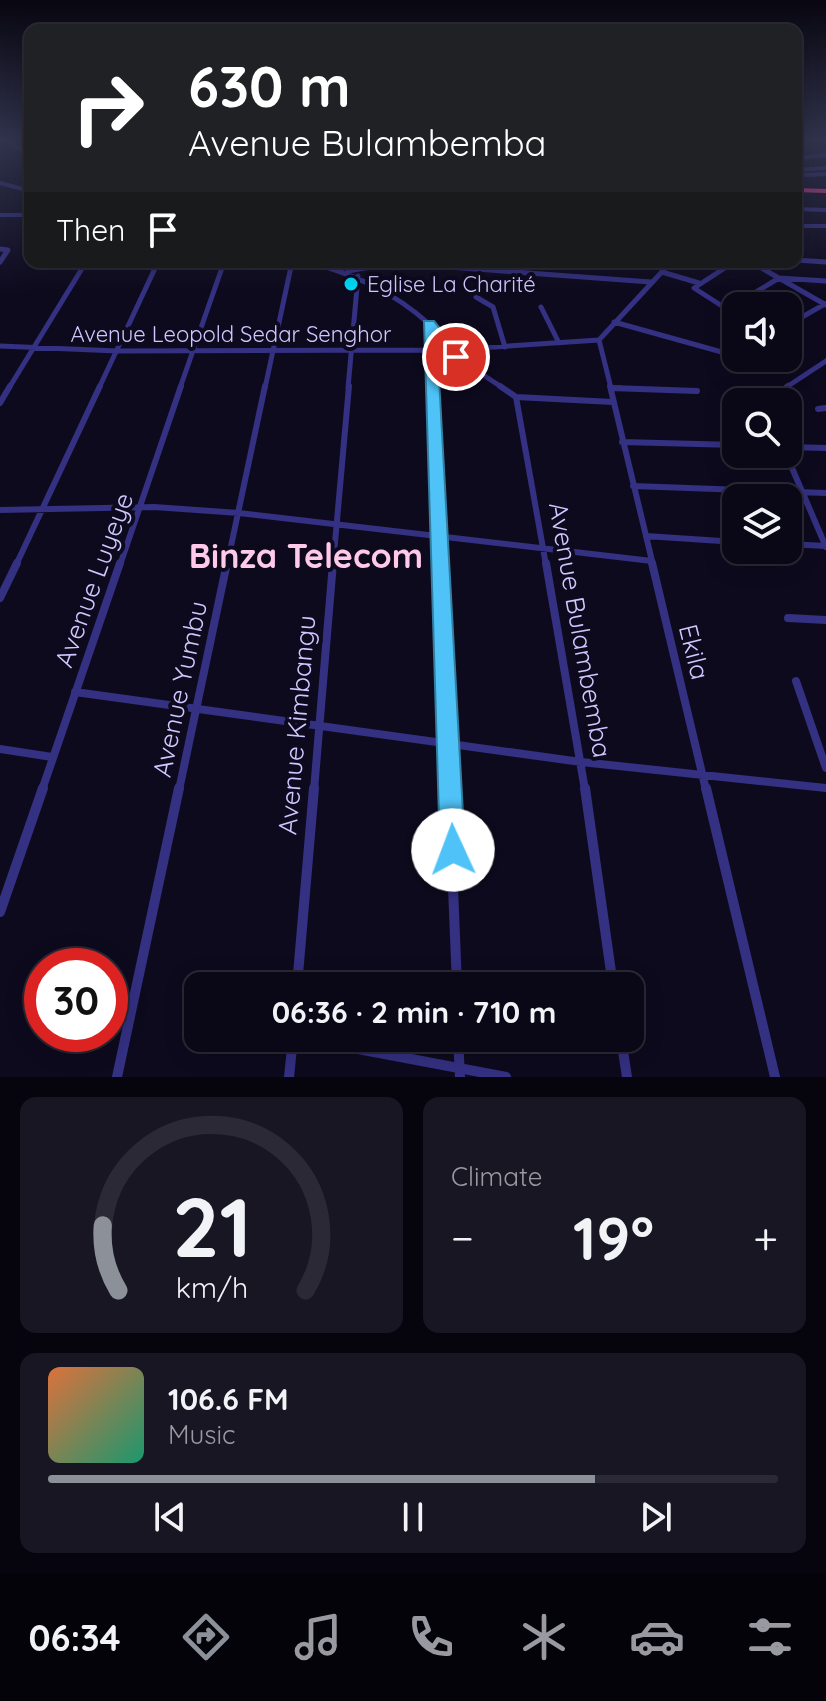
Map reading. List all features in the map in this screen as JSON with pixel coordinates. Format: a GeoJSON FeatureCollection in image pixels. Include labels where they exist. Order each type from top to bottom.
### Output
{"type":"FeatureCollection","features":[{"type":"Feature","properties":{"kind":"street"},"geometry":{"type":"LineString","coordinates":[[802,209],[826,210]]}},
{"type":"Feature","properties":{"kind":"street"},"geometry":{"type":"LineString","coordinates":[[0,215],[24,215]]}},
{"type":"Feature","properties":{"kind":"street"},"geometry":{"type":"LineString","coordinates":[[802,226],[826,226]]}},
{"type":"Feature","properties":{"kind":"street"},"geometry":{"type":"LineString","coordinates":[[0,249],[8,250],[0,262]]}},
{"type":"Feature","properties":{"kind":"street"},"geometry":{"type":"LineString","coordinates":[[802,260],[826,262]]}},
{"type":"Feature","properties":{"kind":"street"},"geometry":{"type":"LineString","coordinates":[[0,403],[82,268]]}},
{"type":"Feature","properties":{"kind":"street"},"geometry":{"type":"LineString","coordinates":[[0,598],[155,268]]}},
{"type":"Feature","properties":{"kind":"street","name":"Avenue Luyeye"},"geometry":{"type":"LineString","coordinates":[[0,912],[222,268]]}},
{"type":"Feature","properties":{"kind":"street","name":"Avenue Yumbu"},"geometry":{"type":"LineString","coordinates":[[117,1077],[291,268]]}},
{"type":"Feature","properties":{"kind":"street"},"geometry":{"type":"LineString","coordinates":[[334,268],[358,276],[414,308],[469,368],[516,397],[613,402]]}},
{"type":"Feature","properties":{"kind":"street"},"geometry":{"type":"LineString","coordinates":[[346,271],[357,268]]}},
{"type":"Feature","properties":{"kind":"street"},"geometry":{"type":"LineString","coordinates":[[461,268],[651,282]]}},
{"type":"Feature","properties":{"kind":"street"},"geometry":{"type":"LineString","coordinates":[[450,350],[599,340],[666,268]]}},
{"type":"Feature","properties":{"kind":"street"},"geometry":{"type":"LineString","coordinates":[[722,306],[694,288],[724,268]]}},
{"type":"Feature","properties":{"kind":"street"},"geometry":{"type":"LineString","coordinates":[[762,268],[826,304]]}},
{"type":"Feature","properties":{"kind":"street"},"geometry":{"type":"LineString","coordinates":[[662,272],[699,283]]}},
{"type":"Feature","properties":{"kind":"street","name":"Avenue Kimbangu"},"geometry":{"type":"LineString","coordinates":[[298,972],[358,276]]}},
{"type":"Feature","properties":{"kind":"street"},"geometry":{"type":"LineString","coordinates":[[756,292],[779,278],[826,281]]}},
{"type":"Feature","properties":{"kind":"street"},"geometry":{"type":"LineString","coordinates":[[476,297],[493,307],[505,347]]}},
{"type":"Feature","properties":{"kind":"street"},"geometry":{"type":"LineString","coordinates":[[802,317],[826,304]]}},
{"type":"Feature","properties":{"kind":"street"},"geometry":{"type":"LineString","coordinates":[[541,307],[559,343]]}},
{"type":"Feature","properties":{"kind":"street"},"geometry":{"type":"LineString","coordinates":[[614,322],[722,352]]}},
{"type":"Feature","properties":{"kind":"street"},"geometry":{"type":"LineString","coordinates":[[429,324],[456,972]]}},
{"type":"Feature","properties":{"kind":"street","name":"Ekila"},"geometry":{"type":"LineString","coordinates":[[599,340],[705,776],[738,933],[775,1077]]}},
{"type":"Feature","properties":{"kind":"street","name":"Avenue Leopold Sedar Senghor"},"geometry":{"type":"LineString","coordinates":[[0,346],[32,350],[117,351],[430,350]]}},
{"type":"Feature","properties":{"kind":"street"},"geometry":{"type":"LineString","coordinates":[[786,388],[826,361]]}},
{"type":"Feature","properties":{"kind":"street"},"geometry":{"type":"LineString","coordinates":[[611,388],[697,391]]}},
{"type":"Feature","properties":{"kind":"street","name":"Avenue Bulambemba"},"geometry":{"type":"LineString","coordinates":[[516,397],[581,762],[611,972]]}},
{"type":"Feature","properties":{"kind":"street"},"geometry":{"type":"LineString","coordinates":[[818,409],[826,408]]}},
{"type":"Feature","properties":{"kind":"street"},"geometry":{"type":"LineString","coordinates":[[622,442],[722,445]]}},
{"type":"Feature","properties":{"kind":"street"},"geometry":{"type":"LineString","coordinates":[[802,447],[826,448]]}},
{"type":"Feature","properties":{"kind":"street"},"geometry":{"type":"LineString","coordinates":[[792,468],[826,546],[802,545]]}},
{"type":"Feature","properties":{"kind":"street"},"geometry":{"type":"LineString","coordinates":[[633,486],[826,493]]}},
{"type":"Feature","properties":{"kind":"street"},"geometry":{"type":"LineString","coordinates":[[0,510],[141,508],[239,513],[652,561]]}},
{"type":"Feature","properties":{"kind":"street"},"geometry":{"type":"LineString","coordinates":[[646,536],[722,541]]}},
{"type":"Feature","properties":{"kind":"street"},"geometry":{"type":"LineString","coordinates":[[788,618],[826,620]]}},
{"type":"Feature","properties":{"kind":"street"},"geometry":{"type":"LineString","coordinates":[[796,681],[826,768]]}},
{"type":"Feature","properties":{"kind":"street"},"geometry":{"type":"LineString","coordinates":[[75,692],[581,762],[826,788]]}},
{"type":"Feature","properties":{"kind":"street"},"geometry":{"type":"LineString","coordinates":[[0,749],[52,757]]}},
{"type":"Feature","properties":{"kind":"street"},"geometry":{"type":"LineString","coordinates":[[289,1077],[292,1052]]}},
{"type":"Feature","properties":{"kind":"street"},"geometry":{"type":"LineString","coordinates":[[365,1052],[459,1072],[506,1077]]}},
{"type":"Feature","properties":{"kind":"street"},"geometry":{"type":"LineString","coordinates":[[458,1052],[459,1072]]}},
{"type":"Feature","properties":{"kind":"street"},"geometry":{"type":"LineString","coordinates":[[623,1052],[627,1077]]}},
{"type":"Feature","properties":{"kind":"place","name":"Eglise La Charité"},"geometry":{"type":"Point","coordinates":[351,284]}},
{"type":"Feature","properties":{"kind":"district","name":"Binza Telecom"},"geometry":{"type":"Point","coordinates":[306,556]}},
{"type":"Feature","properties":{"kind":"route"},"geometry":{"type":"LineString","coordinates":[[453,850],[429,324],[456,357]]}}]}
